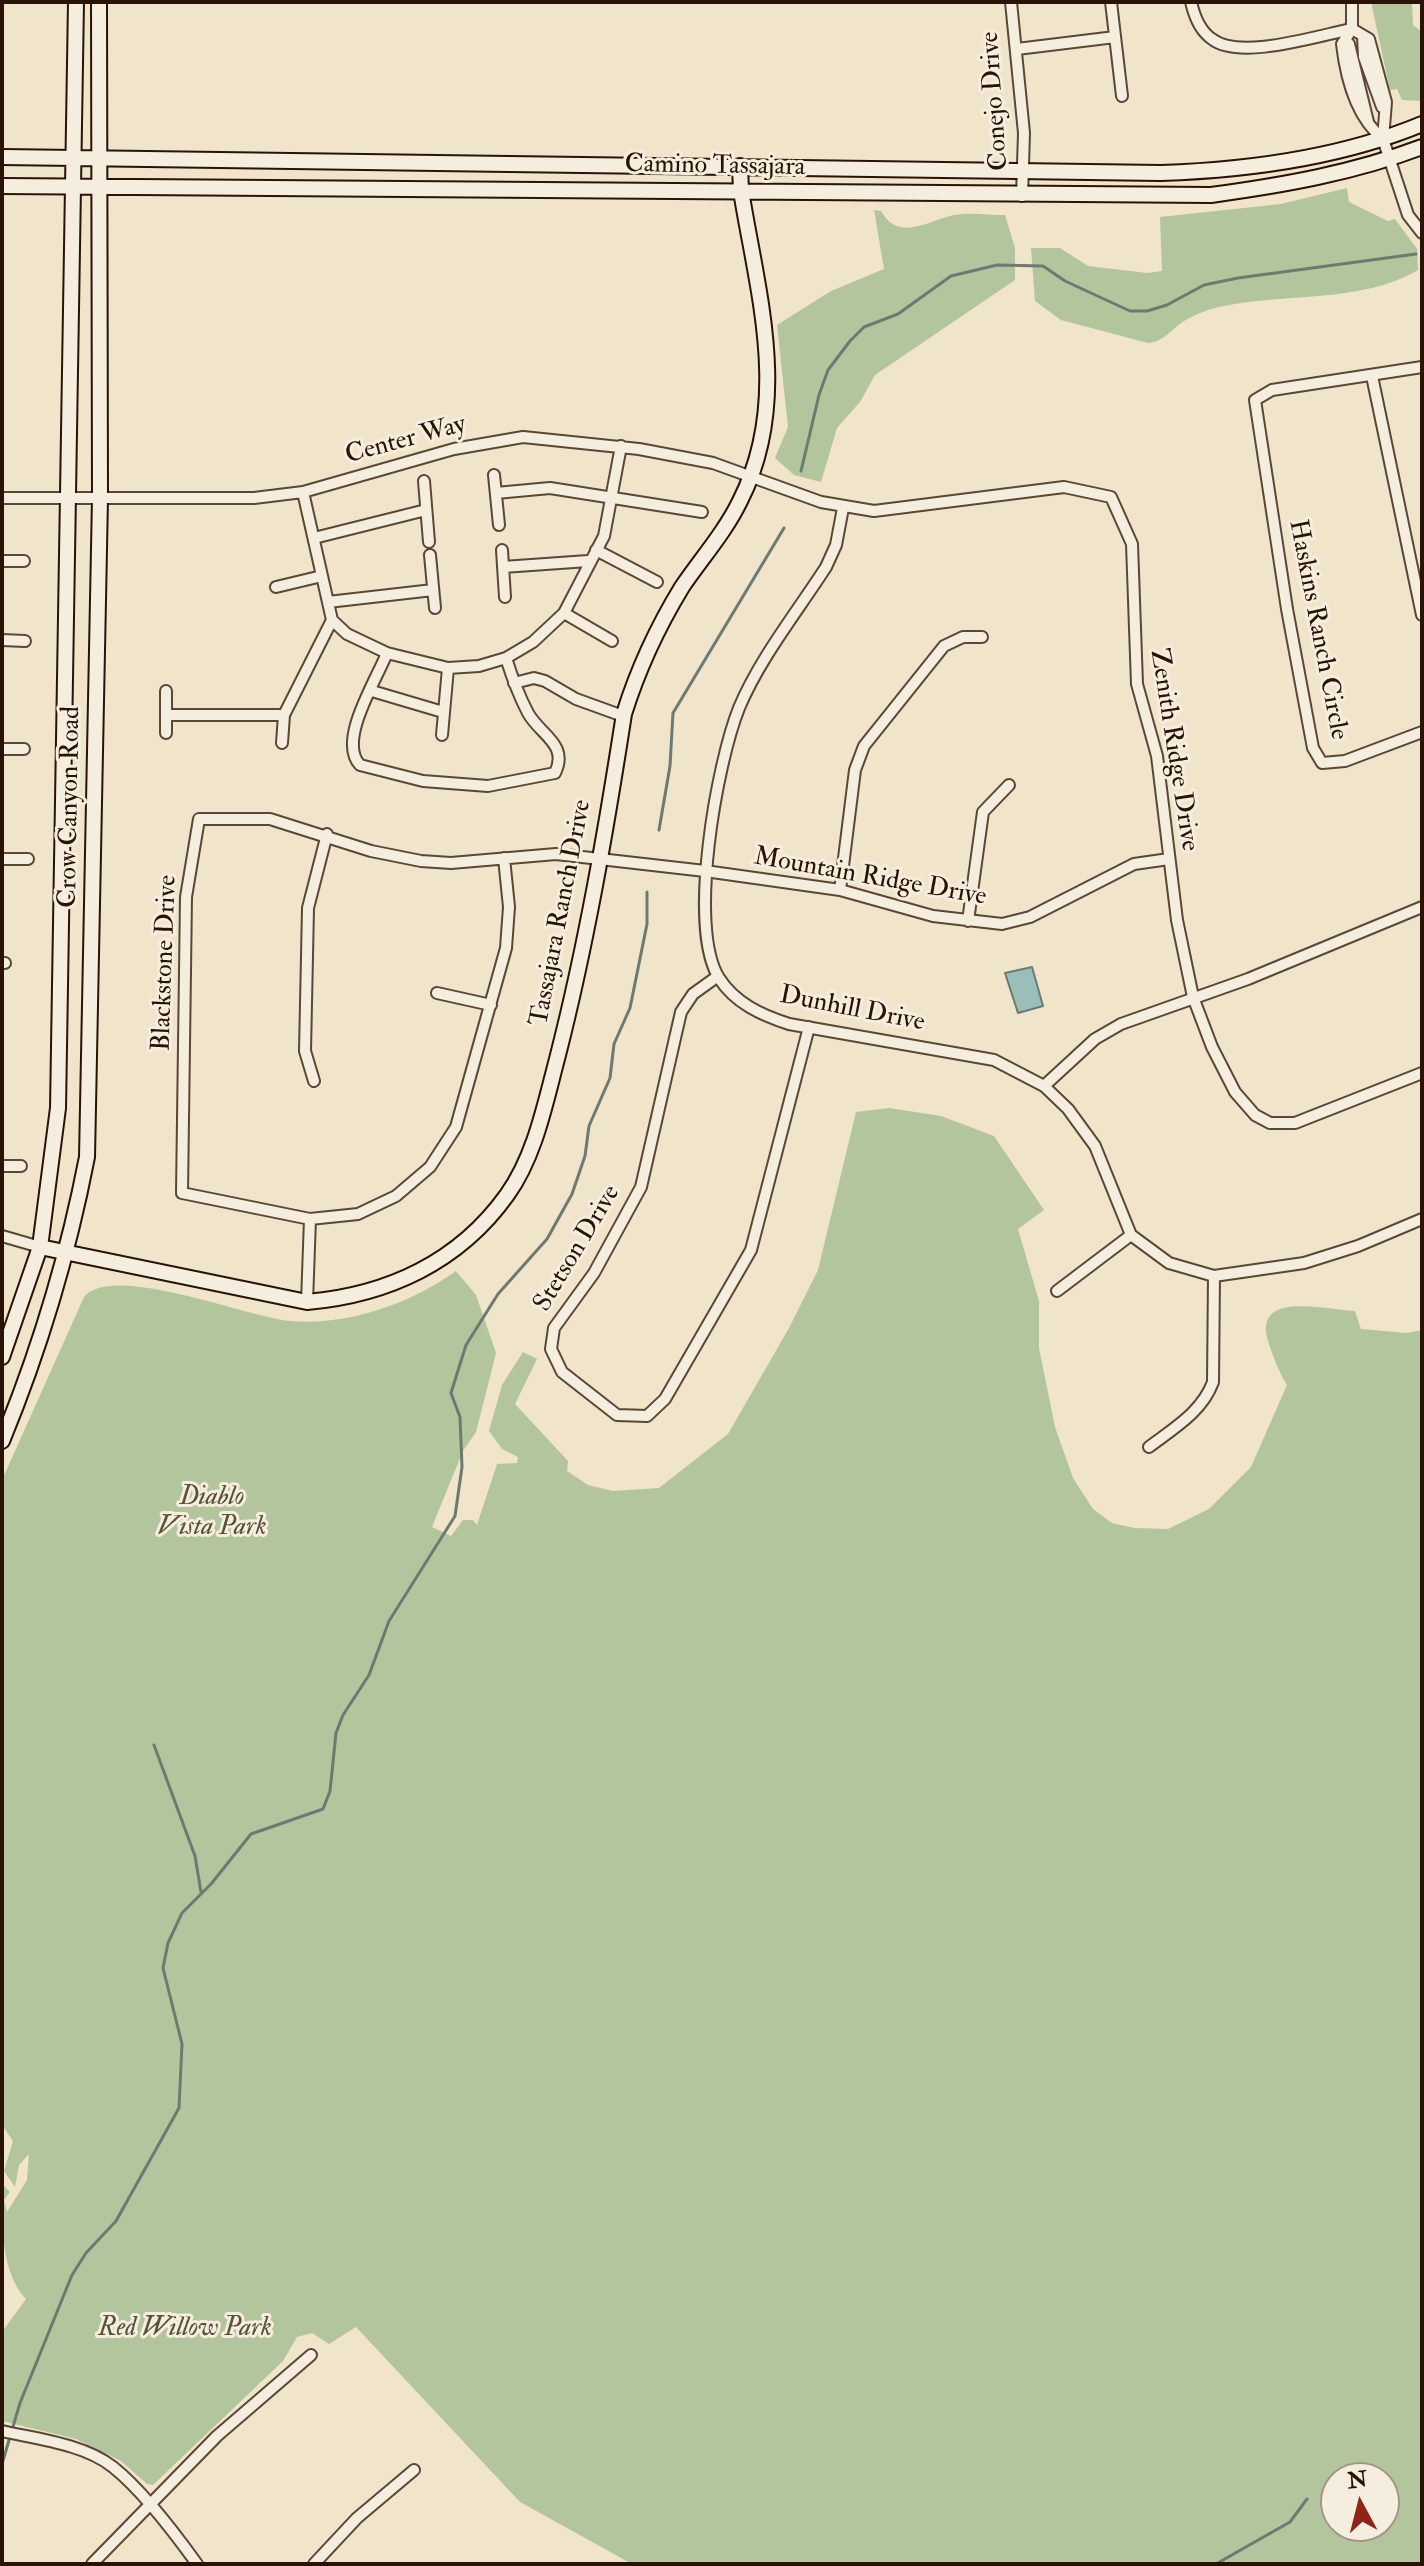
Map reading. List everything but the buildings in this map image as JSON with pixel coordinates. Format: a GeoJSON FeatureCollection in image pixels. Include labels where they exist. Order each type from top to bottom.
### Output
{"type":"FeatureCollection","features":[{"type":"Feature","properties":{"kind":"main road","name":"Crow Canyon Road"},"geometry":{"type":"LineString","coordinates":[[2,1357],[40,1247],[58,1108],[76,2]]}},
{"type":"Feature","properties":{"kind":"main road","name":"Crow Canyon Road"},"geometry":{"type":"LineString","coordinates":[[2,1441],[26,1382],[68,1254],[87,1157],[100,498],[102,187],[99,2]]}},
{"type":"Feature","properties":{"kind":"main road","name":"Camino Tassajara"},"geometry":{"type":"LineString","coordinates":[[2,157],[740,166],[1025,173],[1224,171],[1335,152],[1422,124]]}},
{"type":"Feature","properties":{"kind":"main road","name":"Camino Tassajara"},"geometry":{"type":"LineString","coordinates":[[2,186],[1022,196],[1211,195],[1296,184],[1390,159],[1422,147]]}},
{"type":"Feature","properties":{"kind":"main road","name":"Tassajara Ranch Drive"},"geometry":{"type":"LineString","coordinates":[[40,1247],[307,1302],[372,1292],[445,1259],[484,1224],[509,1193],[527,1159],[542,1115],[583,951],[623,716],[639,668],[660,624],[739,504],[765,430],[770,392],[766,347],[741,191],[740,166]]}},
{"type":"Feature","properties":{"kind":"street","name":"Conejo Drive"},"geometry":{"type":"LineString","coordinates":[[1011,2],[1025,173],[1022,196]]}},
{"type":"Feature","properties":{"kind":"street"},"geometry":{"type":"LineString","coordinates":[[1111,2],[1122,96]]}},
{"type":"Feature","properties":{"kind":"street"},"geometry":{"type":"LineString","coordinates":[[1191,2],[1195,18],[1212,41],[1240,47],[1269,46],[1352,29],[1369,39],[1386,113],[1383,139],[1408,215],[1422,233]]}},
{"type":"Feature","properties":{"kind":"street"},"geometry":{"type":"LineString","coordinates":[[1352,2],[1352,29],[1342,44],[1347,74],[1360,113],[1370,128],[1383,139]]}},
{"type":"Feature","properties":{"kind":"street"},"geometry":{"type":"LineString","coordinates":[[1017,49],[1115,37]]}},
{"type":"Feature","properties":{"kind":"street"},"geometry":{"type":"LineString","coordinates":[[1422,367],[1372,376],[1422,615]]}},
{"type":"Feature","properties":{"kind":"street","name":"Haskins Ranch Circle"},"geometry":{"type":"LineString","coordinates":[[1372,376],[1272,390],[1255,400],[1287,609],[1313,748],[1322,763],[1345,761],[1422,732]]}},
{"type":"Feature","properties":{"kind":"street","name":"Center Way"},"geometry":{"type":"LineString","coordinates":[[2,498],[254,498],[303,492],[490,441],[523,437],[621,446],[713,463],[751,476]]}},
{"type":"Feature","properties":{"kind":"street"},"geometry":{"type":"LineString","coordinates":[[303,492],[332,620],[347,634],[387,653],[448,668],[479,666],[506,658],[533,642],[564,613],[588,561],[604,536],[614,497],[621,446]]}},
{"type":"Feature","properties":{"kind":"street"},"geometry":{"type":"LineString","coordinates":[[494,475],[499,525]]}},
{"type":"Feature","properties":{"kind":"street","name":"Zenith Ridge Drive"},"geometry":{"type":"LineString","coordinates":[[751,476],[843,508],[874,511],[1064,487],[1111,497],[1132,544],[1137,684],[1157,756],[1169,859],[1193,997],[1212,1047],[1235,1092],[1255,1115],[1270,1123],[1295,1123],[1422,1073]]}},
{"type":"Feature","properties":{"kind":"street"},"geometry":{"type":"LineString","coordinates":[[424,481],[429,542]]}},
{"type":"Feature","properties":{"kind":"street"},"geometry":{"type":"LineString","coordinates":[[496,493],[550,488],[702,512]]}},
{"type":"Feature","properties":{"kind":"street","name":"Dunhill Drive"},"geometry":{"type":"LineString","coordinates":[[843,508],[836,545],[826,567],[741,705],[728,738],[705,871],[706,946],[718,976],[730,992],[761,1015],[809,1027],[994,1060],[1044,1086],[1068,1109],[1095,1146],[1131,1235]]}},
{"type":"Feature","properties":{"kind":"street"},"geometry":{"type":"LineString","coordinates":[[314,538],[426,510]]}},
{"type":"Feature","properties":{"kind":"street"},"geometry":{"type":"LineString","coordinates":[[502,550],[505,597]]}},
{"type":"Feature","properties":{"kind":"street"},"geometry":{"type":"LineString","coordinates":[[596,550],[657,582]]}},
{"type":"Feature","properties":{"kind":"street"},"geometry":{"type":"LineString","coordinates":[[430,555],[435,608]]}},
{"type":"Feature","properties":{"kind":"street"},"geometry":{"type":"LineString","coordinates":[[2,561],[24,561]]}},
{"type":"Feature","properties":{"kind":"street"},"geometry":{"type":"LineString","coordinates":[[503,567],[588,561]]}},
{"type":"Feature","properties":{"kind":"street"},"geometry":{"type":"LineString","coordinates":[[276,587],[322,576]]}},
{"type":"Feature","properties":{"kind":"street"},"geometry":{"type":"LineString","coordinates":[[328,602],[433,590]]}},
{"type":"Feature","properties":{"kind":"street"},"geometry":{"type":"LineString","coordinates":[[564,613],[612,641]]}},
{"type":"Feature","properties":{"kind":"street"},"geometry":{"type":"LineString","coordinates":[[282,743],[284,715],[332,620]]}},
{"type":"Feature","properties":{"kind":"street"},"geometry":{"type":"LineString","coordinates":[[840,890],[855,770],[864,746],[944,646],[963,637],[982,637]]}},
{"type":"Feature","properties":{"kind":"street"},"geometry":{"type":"LineString","coordinates":[[2,640],[25,641]]}},
{"type":"Feature","properties":{"kind":"street"},"geometry":{"type":"LineString","coordinates":[[387,653],[355,724],[351,743],[353,758],[360,765],[423,781],[488,786],[555,773],[559,764],[558,750],[530,717],[506,658]]}},
{"type":"Feature","properties":{"kind":"street"},"geometry":{"type":"LineString","coordinates":[[442,735],[448,668]]}},
{"type":"Feature","properties":{"kind":"street"},"geometry":{"type":"LineString","coordinates":[[514,683],[534,678],[545,681],[576,699],[623,716]]}},
{"type":"Feature","properties":{"kind":"street"},"geometry":{"type":"LineString","coordinates":[[166,691],[166,733]]}},
{"type":"Feature","properties":{"kind":"street"},"geometry":{"type":"LineString","coordinates":[[372,691],[443,712]]}},
{"type":"Feature","properties":{"kind":"street"},"geometry":{"type":"LineString","coordinates":[[166,715],[284,715]]}},
{"type":"Feature","properties":{"kind":"street"},"geometry":{"type":"LineString","coordinates":[[2,749],[24,749]]}},
{"type":"Feature","properties":{"kind":"street"},"geometry":{"type":"LineString","coordinates":[[968,921],[983,812],[989,802],[1009,785]]}},
{"type":"Feature","properties":{"kind":"street","name":"Blackstone Drive"},"geometry":{"type":"LineString","coordinates":[[504,858],[509,907],[506,948],[456,1127],[430,1167],[396,1196],[358,1214],[310,1219],[182,1193],[186,897],[199,819],[270,819],[327,834],[371,851],[421,861],[556,854],[598,859]]}},
{"type":"Feature","properties":{"kind":"street"},"geometry":{"type":"LineString","coordinates":[[314,1081],[305,1051],[308,908],[327,834]]}},
{"type":"Feature","properties":{"kind":"street"},"geometry":{"type":"LineString","coordinates":[[2,859],[28,859]]}},
{"type":"Feature","properties":{"kind":"street","name":"Mountain Ridge Drive"},"geometry":{"type":"LineString","coordinates":[[598,859],[840,890],[933,916],[1002,924],[1030,917],[1134,864],[1169,859]]}},
{"type":"Feature","properties":{"kind":"street"},"geometry":{"type":"LineString","coordinates":[[1044,1086],[1095,1039],[1121,1024],[1248,979],[1422,907]]}},
{"type":"Feature","properties":{"kind":"street","name":"Stetson Drive"},"geometry":{"type":"LineString","coordinates":[[718,976],[693,994],[681,1012],[641,1187],[594,1273],[554,1328],[551,1349],[562,1372],[617,1415],[647,1416],[665,1399],[751,1250],[809,1027]]}},
{"type":"Feature","properties":{"kind":"street"},"geometry":{"type":"LineString","coordinates":[[437,993],[491,1005]]}},
{"type":"Feature","properties":{"kind":"street"},"geometry":{"type":"LineString","coordinates":[[2,1166],[21,1166]]}},
{"type":"Feature","properties":{"kind":"street"},"geometry":{"type":"LineString","coordinates":[[307,1302],[310,1219]]}},
{"type":"Feature","properties":{"kind":"street"},"geometry":{"type":"LineString","coordinates":[[1057,1291],[1131,1235],[1169,1263],[1214,1276],[1304,1263],[1358,1246],[1422,1219]]}},
{"type":"Feature","properties":{"kind":"street"},"geometry":{"type":"LineString","coordinates":[[2,1236],[40,1247]]}},
{"type":"Feature","properties":{"kind":"street"},"geometry":{"type":"LineString","coordinates":[[1149,1447],[1188,1418],[1208,1397],[1213,1382],[1214,1276]]}},
{"type":"Feature","properties":{"kind":"street"},"geometry":{"type":"LineString","coordinates":[[92,2564],[217,2436],[311,2355]]}},
{"type":"Feature","properties":{"kind":"street"},"geometry":{"type":"LineString","coordinates":[[2,2431],[53,2442],[90,2454],[112,2466],[197,2564]]}},
{"type":"Feature","properties":{"kind":"street"},"geometry":{"type":"LineString","coordinates":[[314,2564],[357,2518],[414,2470]]}},
{"type":"Feature","properties":{"kind":"green space"},"geometry":{"type":"Polygon","coordinates":[[[1371,2],[1412,2],[1413,25],[1422,32],[1422,101],[1402,100],[1397,89],[1390,90],[1371,2]]]}},
{"type":"Feature","properties":{"kind":"green space"},"geometry":{"type":"Polygon","coordinates":[[[1347,188],[1349,202],[1388,221],[1395,219],[1417,249],[1418,270],[1373,288],[1214,308],[1189,318],[1163,338],[1148,343],[1061,320],[1035,301],[1031,248],[1060,248],[1088,266],[1147,273],[1162,271],[1160,217],[1281,204],[1347,188]]]}},
{"type":"Feature","properties":{"kind":"green space"},"geometry":{"type":"Polygon","coordinates":[[[874,210],[881,211],[896,226],[905,228],[960,214],[1005,215],[1015,248],[1015,280],[875,375],[860,402],[837,428],[821,482],[794,475],[775,458],[788,427],[777,325],[831,291],[884,269],[874,210]]]}},
{"type":"Feature","properties":{"kind":"green space"},"geometry":{"type":"Polygon","coordinates":[[[889,1108],[941,1116],[994,1136],[1044,1210],[1018,1229],[1039,1301],[1039,1348],[1055,1427],[1073,1478],[1093,1509],[1112,1523],[1134,1528],[1168,1529],[1209,1509],[1251,1467],[1287,1385],[1269,1344],[1266,1327],[1270,1316],[1279,1309],[1309,1306],[1355,1311],[1361,1329],[1406,1333],[1422,1330],[1422,2564],[632,2564],[520,2502],[356,2327],[329,2344],[312,2333],[297,2337],[283,2361],[153,2485],[147,2484],[121,2461],[76,2439],[2,2421],[2,2332],[26,2299],[11,2275],[7,2261],[2,2184],[10,2192],[4,2200],[7,2212],[27,2180],[29,2154],[19,2165],[15,2187],[4,2171],[13,2141],[2,2125],[2,1480],[84,1297],[99,1288],[150,1288],[271,1318],[312,1322],[355,1316],[398,1303],[456,1271],[476,1295],[496,1353],[476,1432],[463,1451],[432,1527],[451,1536],[463,1520],[473,1520],[477,1525],[497,1464],[517,1463],[518,1457],[502,1449],[489,1431],[502,1385],[523,1352],[537,1359],[515,1404],[568,1461],[567,1471],[588,1485],[613,1491],[659,1488],[728,1434],[789,1328],[818,1270],[856,1112],[889,1108]]]}},
{"type":"Feature","properties":{"kind":"water"},"geometry":{"type":"Polygon","coordinates":[[[1032,967],[1043,1006],[1018,1013],[1005,973],[1032,967]]]}},
{"type":"Feature","properties":{"kind":"waterway"},"geometry":{"type":"LineString","coordinates":[[801,471],[828,370],[850,341],[864,327],[898,314],[951,276],[997,265],[1043,266],[1065,281],[1130,311],[1147,311],[1167,305],[1204,285],[1416,254]]}},
{"type":"Feature","properties":{"kind":"waterway"},"geometry":{"type":"LineString","coordinates":[[659,830],[670,766],[673,713],[784,528]]}},
{"type":"Feature","properties":{"kind":"waterway"},"geometry":{"type":"LineString","coordinates":[[2,2464],[20,2403],[72,2275],[86,2253],[116,2221],[179,2108],[182,2044],[163,1968],[168,1943],[182,1913],[211,1884],[251,1834],[323,1809],[330,1791],[336,1733],[343,1715],[369,1675],[389,1621],[455,1516],[462,1467],[460,1417],[451,1393],[466,1345],[498,1294],[547,1239],[572,1194],[585,1156],[589,1126],[610,1078],[614,1044],[630,1008],[647,924],[647,892]]}},
{"type":"Feature","properties":{"kind":"waterway"},"geometry":{"type":"LineString","coordinates":[[154,1745],[195,1856],[201,1892]]}},
{"type":"Feature","properties":{"kind":"waterway"},"geometry":{"type":"LineString","coordinates":[[1216,2564],[1290,2522],[1307,2499]]}},
{"type":"Feature","properties":{"kind":"park label","name":"Diablo Vista Park"},"geometry":{"type":"Point","coordinates":[212,1513]}},
{"type":"Feature","properties":{"kind":"park label","name":"Red Willow Park"},"geometry":{"type":"Point","coordinates":[185,2329]}}]}
